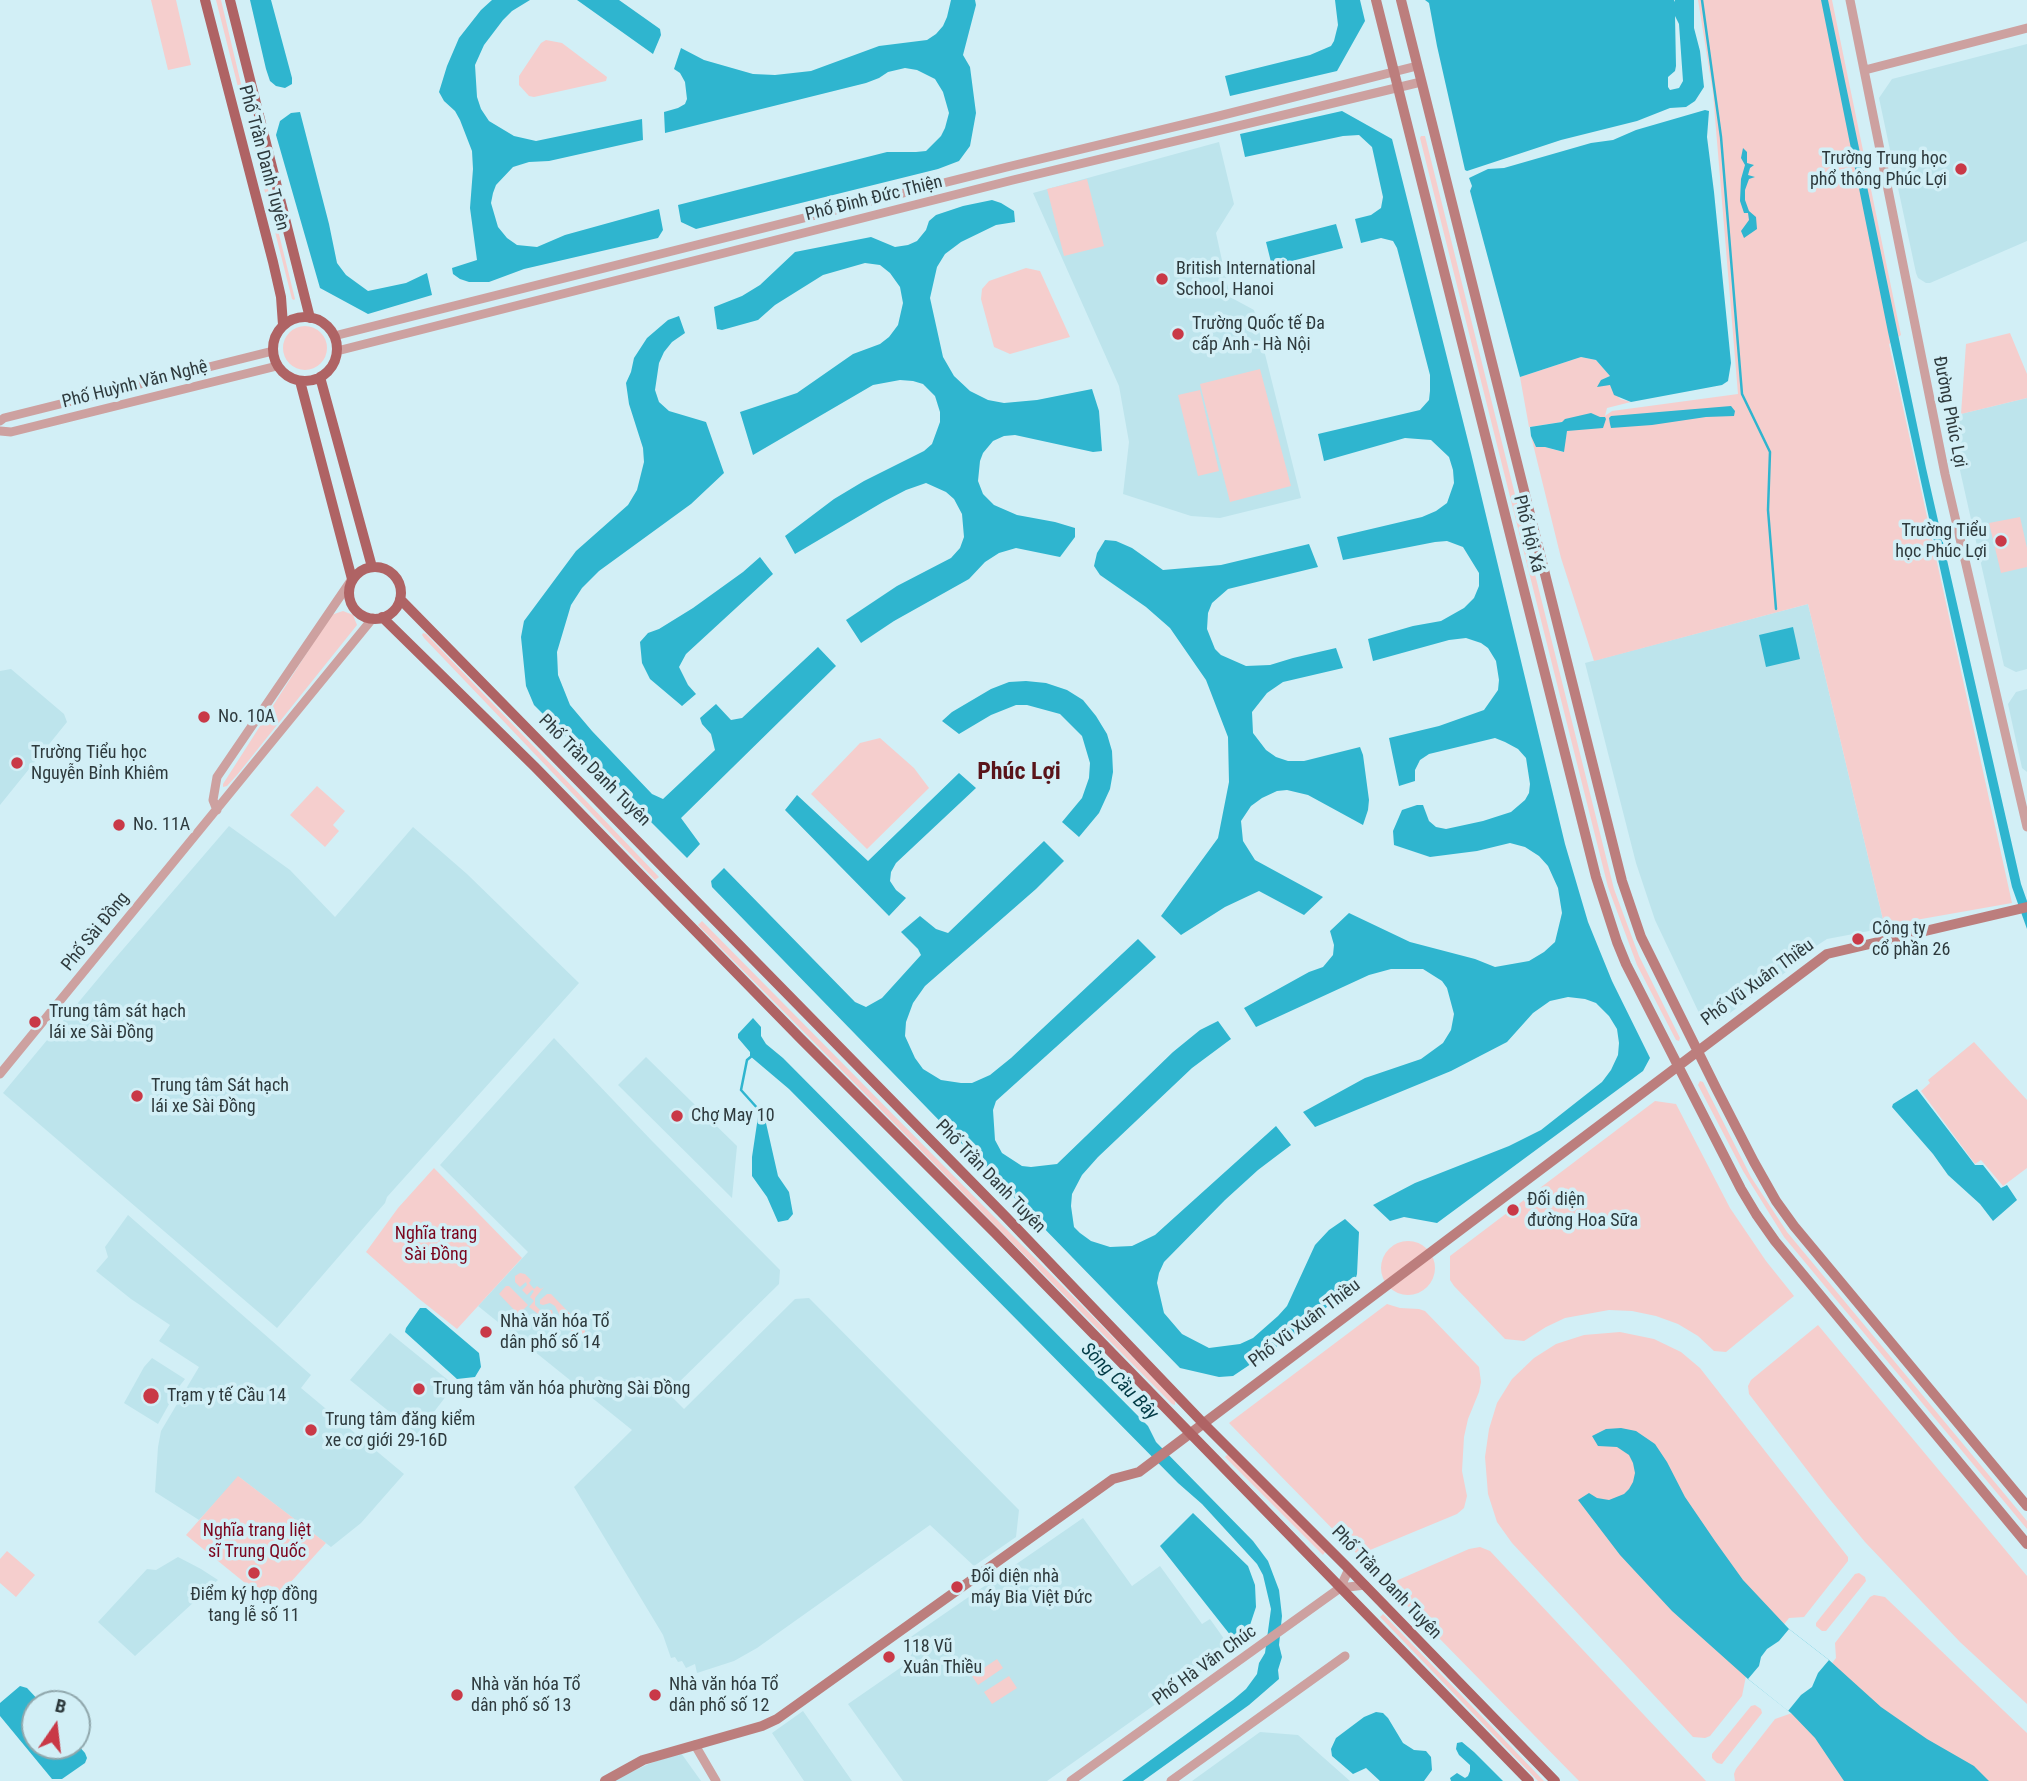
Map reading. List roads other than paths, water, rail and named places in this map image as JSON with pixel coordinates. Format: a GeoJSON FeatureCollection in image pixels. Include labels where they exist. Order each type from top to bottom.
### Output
{"type":"FeatureCollection","features":[{"type":"Feature","properties":{"kind":"main road","name":"Phố Trần Danh Tuyên"},"geometry":{"type":"LineString","coordinates":[[205,0],[281,298],[283,325]]}},
{"type":"Feature","properties":{"kind":"main road","name":"Phố Trần Danh Tuyên"},"geometry":{"type":"LineString","coordinates":[[230,0],[310,317]]}},
{"type":"Feature","properties":{"kind":"main road","name":"Phố Hội Xá"},"geometry":{"type":"LineString","coordinates":[[1376,0],[1602,898],[1626,964],[1741,1189],[1775,1241],[2027,1544]]}},
{"type":"Feature","properties":{"kind":"main road","name":"Phố Hội Xá"},"geometry":{"type":"LineString","coordinates":[[1401,0],[1622,881],[1649,955],[1754,1163],[1776,1201],[2027,1506]]}},
{"type":"Feature","properties":{"kind":"main road"},"geometry":{"type":"LineString","coordinates":[[310,317],[324,324],[334,336],[337,351],[331,366],[320,377],[307,381],[287,376],[277,366],[273,351],[275,337],[283,325],[296,318],[310,317]]}},
{"type":"Feature","properties":{"kind":"main road"},"geometry":{"type":"LineString","coordinates":[[320,377],[372,567]]}},
{"type":"Feature","properties":{"kind":"main road"},"geometry":{"type":"LineString","coordinates":[[299,380],[352,579],[349,595],[353,606],[361,614],[378,618],[393,611],[400,599],[400,589],[395,576],[383,569],[372,567],[352,579]]}},
{"type":"Feature","properties":{"kind":"main road","name":"Phố Trần Danh Tuyên"},"geometry":{"type":"LineString","coordinates":[[400,599],[1555,1781]]}},
{"type":"Feature","properties":{"kind":"main road","name":"Phố Trần Danh Tuyên"},"geometry":{"type":"LineString","coordinates":[[378,618],[536,767],[1529,1781]]}},
{"type":"Feature","properties":{"kind":"main road","name":"Phố Vũ Xuân Thiều"},"geometry":{"type":"LineString","coordinates":[[605,1781],[643,1760],[762,1726],[776,1719],[1113,1479],[1133,1474],[1174,1445],[1826,954],[2023,908]]}},
{"type":"Feature","properties":{"kind":"street","name":"Đường Phúc Lợi"},"geometry":{"type":"LineString","coordinates":[[1850,0],[1945,474],[2027,827]]}},
{"type":"Feature","properties":{"kind":"street"},"geometry":{"type":"LineString","coordinates":[[1865,70],[2027,28]]}},
{"type":"Feature","properties":{"kind":"street","name":"Phố Đinh Đức Thiện"},"geometry":{"type":"LineString","coordinates":[[334,336],[1417,66]]}},
{"type":"Feature","properties":{"kind":"street","name":"Phố Đinh Đức Thiện"},"geometry":{"type":"LineString","coordinates":[[337,351],[986,187],[1421,82]]}},
{"type":"Feature","properties":{"kind":"street"},"geometry":{"type":"LineString","coordinates":[[413,317],[417,331]]}},
{"type":"Feature","properties":{"kind":"street","name":"Phố Huỳnh Văn Nghệ"},"geometry":{"type":"LineString","coordinates":[[0,421],[273,351]]}},
{"type":"Feature","properties":{"kind":"street","name":"Phố Huỳnh Văn Nghệ"},"geometry":{"type":"LineString","coordinates":[[0,431],[11,432],[277,366]]}},
{"type":"Feature","properties":{"kind":"street"},"geometry":{"type":"LineString","coordinates":[[217,810],[213,800],[217,777],[352,579]]}},
{"type":"Feature","properties":{"kind":"street","name":"Phố Sài Đồng"},"geometry":{"type":"LineString","coordinates":[[0,1074],[378,618]]}},
{"type":"Feature","properties":{"kind":"street","name":"Phố Hà Văn Chúc"},"geometry":{"type":"LineString","coordinates":[[1071,1781],[1340,1588],[1349,1569]]}},
{"type":"Feature","properties":{"kind":"street"},"geometry":{"type":"LineString","coordinates":[[1340,1588],[1365,1586]]}},
{"type":"Feature","properties":{"kind":"street"},"geometry":{"type":"LineString","coordinates":[[1171,1781],[1345,1656]]}},
{"type":"Feature","properties":{"kind":"street"},"geometry":{"type":"LineString","coordinates":[[695,1745],[716,1781]]}},
{"type":"Feature","properties":{"kind":"water"},"geometry":{"type":"Polygon","coordinates":[[[250,0],[271,0],[292,78],[292,84],[285,88],[270,81],[250,0]]]}},
{"type":"Feature","properties":{"kind":"water"},"geometry":{"type":"Polygon","coordinates":[[[492,0],[530,0],[503,20],[484,45],[475,65],[477,97],[489,121],[514,136],[536,141],[642,119],[643,140],[513,167],[496,185],[493,193],[491,203],[498,227],[517,245],[537,247],[565,235],[659,209],[663,230],[658,238],[524,269],[489,282],[469,282],[453,274],[452,268],[477,260],[470,208],[472,151],[455,111],[439,92],[459,38],[492,0]]]}},
{"type":"Feature","properties":{"kind":"water"},"geometry":{"type":"Polygon","coordinates":[[[577,0],[619,0],[660,29],[661,35],[653,54],[577,0]]]}},
{"type":"Feature","properties":{"kind":"water"},"geometry":{"type":"Polygon","coordinates":[[[951,0],[975,0],[976,5],[963,55],[970,67],[976,113],[970,146],[959,161],[938,169],[696,229],[681,222],[678,205],[887,152],[926,151],[941,136],[949,113],[943,92],[935,79],[917,70],[905,68],[888,72],[866,83],[665,133],[664,112],[678,108],[685,104],[687,99],[685,82],[674,69],[681,48],[704,60],[753,74],[775,75],[811,71],[879,46],[927,40],[943,26],[951,0]]]}},
{"type":"Feature","properties":{"kind":"water"},"geometry":{"type":"Polygon","coordinates":[[[1335,0],[1360,0],[1365,21],[1337,71],[1230,96],[1225,76],[1310,55],[1331,46],[1338,25],[1335,0]]]}},
{"type":"Feature","properties":{"kind":"water"},"geometry":{"type":"Polygon","coordinates":[[[1425,0],[1694,0],[1694,28],[1704,87],[1695,101],[1686,107],[1670,108],[1637,121],[1561,140],[1467,171],[1429,3],[1425,0]],[[1675,16],[1676,66],[1675,71],[1668,77],[1670,90],[1679,88],[1683,81],[1679,24],[1675,16]]]}},
{"type":"Feature","properties":{"kind":"water"},"geometry":{"type":"Polygon","coordinates":[[[1821,0],[1828,0],[1926,468],[2027,901],[2027,929],[2012,887],[1951,618],[1888,332],[1821,0]]]}},
{"type":"Feature","properties":{"kind":"water"},"geometry":{"type":"Polygon","coordinates":[[[1342,111],[1392,139],[1565,844],[1588,922],[1612,981],[1650,1058],[1643,1071],[1437,1223],[1404,1217],[1390,1221],[1373,1205],[1415,1183],[1509,1146],[1541,1130],[1602,1082],[1618,1055],[1619,1043],[1617,1029],[1596,1003],[1568,997],[1550,1001],[1533,1013],[1507,1042],[1451,1071],[1315,1127],[1303,1112],[1365,1078],[1421,1059],[1443,1043],[1451,1030],[1454,1014],[1447,988],[1442,981],[1423,969],[1391,969],[1369,975],[1256,1027],[1244,1008],[1323,967],[1333,955],[1334,945],[1330,931],[1349,913],[1410,942],[1495,967],[1529,961],[1544,952],[1555,942],[1562,913],[1558,888],[1548,866],[1525,847],[1510,843],[1477,851],[1430,857],[1394,845],[1393,831],[1402,810],[1423,805],[1429,821],[1436,827],[1446,829],[1511,812],[1525,800],[1530,784],[1526,758],[1518,749],[1495,738],[1429,754],[1420,760],[1415,770],[1415,781],[1399,786],[1389,738],[1439,726],[1484,710],[1498,690],[1499,680],[1496,661],[1488,648],[1466,638],[1449,640],[1373,661],[1368,639],[1441,621],[1464,608],[1474,598],[1479,586],[1479,573],[1463,547],[1447,541],[1435,542],[1343,560],[1337,537],[1422,517],[1436,511],[1447,503],[1454,483],[1449,457],[1431,440],[1405,438],[1324,461],[1318,434],[1420,410],[1429,400],[1430,391],[1430,375],[1397,248],[1393,241],[1381,238],[1361,243],[1355,219],[1371,215],[1381,208],[1383,197],[1372,147],[1359,135],[1343,136],[1245,157],[1240,134],[1342,111]]]}},
{"type":"Feature","properties":{"kind":"water"},"geometry":{"type":"Polygon","coordinates":[[[1709,111],[1707,137],[1731,363],[1728,381],[1722,385],[1631,402],[1614,395],[1610,385],[1597,387],[1601,380],[1610,376],[1596,360],[1581,357],[1520,377],[1470,191],[1472,186],[1469,178],[1488,169],[1504,168],[1591,143],[1613,140],[1636,130],[1709,111]]]}},
{"type":"Feature","properties":{"kind":"water"},"geometry":{"type":"Polygon","coordinates":[[[300,112],[337,263],[346,275],[368,291],[406,283],[427,273],[432,295],[368,314],[320,288],[276,135],[280,121],[291,113],[300,112]]]}},
{"type":"Feature","properties":{"kind":"water"},"geometry":{"type":"Polygon","coordinates":[[[1743,148],[1747,152],[1747,163],[1754,165],[1748,175],[1755,177],[1749,179],[1745,200],[1749,211],[1756,217],[1757,229],[1744,238],[1741,231],[1749,220],[1740,201],[1745,165],[1741,158],[1743,148]]]}},
{"type":"Feature","properties":{"kind":"water"},"geometry":{"type":"Polygon","coordinates":[[[992,200],[1014,211],[1015,222],[996,225],[961,242],[945,254],[937,267],[930,298],[943,357],[954,376],[970,391],[988,400],[1004,403],[1037,400],[1092,389],[1099,411],[1102,451],[1093,452],[1015,435],[993,441],[980,461],[978,481],[983,494],[994,505],[1017,515],[1075,528],[1075,537],[1060,557],[1016,548],[999,553],[985,562],[969,579],[894,621],[861,643],[846,620],[897,586],[951,558],[960,548],[964,537],[962,514],[954,499],[946,492],[926,483],[883,502],[795,554],[785,536],[834,499],[924,451],[932,444],[940,422],[935,396],[923,384],[913,381],[900,380],[873,385],[753,455],[740,412],[797,393],[853,354],[880,344],[889,337],[898,325],[903,303],[900,287],[880,265],[865,263],[823,275],[775,305],[758,320],[717,329],[714,307],[742,296],[760,285],[795,252],[871,237],[895,247],[908,245],[917,241],[929,221],[936,215],[992,200]]]}},
{"type":"Feature","properties":{"kind":"water"},"geometry":{"type":"Polygon","coordinates":[[[1336,224],[1343,248],[1272,266],[1266,242],[1336,224]]]}},
{"type":"Feature","properties":{"kind":"water"},"geometry":{"type":"Polygon","coordinates":[[[679,316],[685,333],[664,352],[659,363],[655,390],[659,402],[669,411],[706,422],[724,473],[691,504],[599,571],[582,588],[571,605],[557,652],[558,675],[570,705],[652,794],[663,799],[715,750],[711,734],[700,718],[716,704],[731,720],[742,718],[818,647],[836,666],[681,818],[700,844],[687,858],[534,705],[526,686],[521,637],[524,621],[576,551],[628,505],[637,490],[644,462],[643,448],[629,404],[626,383],[634,358],[647,338],[668,320],[679,316]]]}},
{"type":"Feature","properties":{"kind":"water"},"geometry":{"type":"Polygon","coordinates":[[[1731,406],[1735,411],[1734,416],[1652,425],[1611,428],[1609,418],[1611,416],[1731,406]]]}},
{"type":"Feature","properties":{"kind":"water"},"geometry":{"type":"Polygon","coordinates":[[[1591,413],[1605,417],[1603,428],[1567,431],[1564,452],[1536,447],[1530,427],[1562,422],[1591,413]]]}},
{"type":"Feature","properties":{"kind":"water"},"geometry":{"type":"Polygon","coordinates":[[[1105,540],[1116,541],[1132,548],[1163,570],[1221,565],[1309,544],[1318,567],[1228,589],[1212,603],[1207,629],[1215,649],[1221,655],[1246,666],[1270,665],[1336,648],[1343,668],[1283,682],[1267,693],[1252,712],[1253,733],[1266,750],[1276,757],[1288,761],[1304,761],[1360,747],[1363,755],[1369,800],[1363,825],[1308,795],[1287,790],[1262,798],[1251,806],[1241,821],[1243,841],[1255,860],[1323,897],[1304,915],[1259,891],[1225,907],[1181,935],[1161,916],[1218,838],[1229,782],[1228,737],[1206,680],[1170,628],[1146,607],[1100,575],[1094,566],[1097,553],[1105,540]]]}},
{"type":"Feature","properties":{"kind":"water"},"geometry":{"type":"Polygon","coordinates":[[[760,557],[773,574],[686,654],[679,667],[696,694],[682,706],[650,679],[642,663],[640,642],[648,633],[693,608],[760,557]]]}},
{"type":"Feature","properties":{"kind":"water"},"geometry":{"type":"Polygon","coordinates":[[[1793,627],[1800,659],[1766,667],[1759,635],[1793,627]]]}},
{"type":"Feature","properties":{"kind":"water"},"geometry":{"type":"Polygon","coordinates":[[[1009,682],[1046,683],[1067,690],[1083,700],[1107,734],[1112,751],[1113,772],[1110,789],[1099,813],[1079,837],[1062,822],[1082,798],[1089,778],[1090,763],[1082,736],[1060,714],[1027,705],[1016,705],[991,715],[959,734],[942,721],[991,689],[1009,682]]]}},
{"type":"Feature","properties":{"kind":"water"},"geometry":{"type":"Polygon","coordinates":[[[959,773],[976,788],[896,863],[890,881],[906,898],[889,916],[785,810],[797,795],[868,861],[959,773]]]}},
{"type":"Feature","properties":{"kind":"water"},"geometry":{"type":"Polygon","coordinates":[[[1044,841],[1064,861],[925,986],[913,1003],[906,1022],[905,1036],[923,1069],[941,1080],[972,1083],[990,1075],[1011,1058],[1138,939],[1156,957],[996,1101],[993,1110],[995,1140],[1002,1153],[1022,1166],[1031,1167],[1057,1164],[1173,1052],[1200,1030],[1218,1021],[1231,1039],[1192,1068],[1098,1157],[1082,1175],[1072,1194],[1071,1206],[1074,1227],[1091,1241],[1110,1247],[1132,1246],[1155,1235],[1276,1126],[1291,1145],[1225,1200],[1164,1262],[1157,1283],[1164,1313],[1182,1334],[1209,1348],[1240,1344],[1253,1338],[1287,1306],[1315,1245],[1329,1230],[1345,1219],[1359,1232],[1357,1274],[1355,1281],[1346,1291],[1291,1337],[1233,1376],[1219,1377],[1180,1368],[712,887],[711,881],[724,868],[855,1002],[866,1007],[882,998],[921,955],[901,932],[920,916],[936,929],[948,933],[1044,841]]]}},
{"type":"Feature","properties":{"kind":"water","name":"Sông Cầu Bây"},"geometry":{"type":"Polygon","coordinates":[[[753,1018],[761,1027],[761,1036],[766,1044],[783,1058],[1148,1426],[1156,1442],[1253,1541],[1268,1561],[1279,1590],[1282,1616],[1279,1679],[1249,1705],[1143,1781],[1122,1781],[1233,1700],[1257,1674],[1265,1653],[1271,1609],[1263,1575],[1257,1564],[1202,1504],[1178,1483],[789,1089],[750,1056],[738,1034],[753,1018]]]}},
{"type":"Feature","properties":{"kind":"water"},"geometry":{"type":"Polygon","coordinates":[[[1917,1089],[1975,1165],[1983,1165],[2001,1188],[2007,1185],[2017,1200],[1993,1221],[1980,1204],[1948,1175],[1892,1107],[1917,1089]]]}},
{"type":"Feature","properties":{"kind":"water"},"geometry":{"type":"Polygon","coordinates":[[[759,1110],[766,1123],[778,1176],[789,1192],[793,1214],[788,1220],[778,1222],[767,1197],[752,1176],[759,1110]]]}},
{"type":"Feature","properties":{"kind":"water"},"geometry":{"type":"Polygon","coordinates":[[[420,1308],[426,1308],[479,1353],[481,1367],[475,1377],[457,1379],[405,1332],[420,1308]]]}},
{"type":"Feature","properties":{"kind":"water"},"geometry":{"type":"Polygon","coordinates":[[[1606,1429],[1636,1431],[1655,1444],[1685,1497],[1743,1580],[1789,1629],[1829,1660],[1881,1707],[1927,1739],[1974,1766],[1989,1781],[1844,1781],[1815,1738],[1791,1713],[1748,1679],[1672,1611],[1620,1555],[1578,1500],[1589,1493],[1609,1500],[1629,1489],[1635,1473],[1629,1455],[1617,1447],[1598,1446],[1592,1436],[1606,1429]]]}},
{"type":"Feature","properties":{"kind":"water"},"geometry":{"type":"Polygon","coordinates":[[[1193,1513],[1248,1566],[1255,1585],[1256,1607],[1250,1625],[1235,1641],[1160,1546],[1193,1513]]]}},
{"type":"Feature","properties":{"kind":"water"},"geometry":{"type":"Polygon","coordinates":[[[20,1686],[29,1690],[21,1690],[21,1741],[0,1716],[0,1703],[20,1686]]]}},
{"type":"Feature","properties":{"kind":"water"},"geometry":{"type":"Polygon","coordinates":[[[1376,1712],[1383,1713],[1388,1718],[1403,1743],[1414,1750],[1426,1751],[1431,1757],[1432,1770],[1424,1781],[1380,1781],[1366,1768],[1353,1774],[1332,1756],[1331,1749],[1336,1738],[1364,1717],[1376,1712]]]}},
{"type":"Feature","properties":{"kind":"water"},"geometry":{"type":"Polygon","coordinates":[[[1462,1742],[1503,1781],[1451,1781],[1450,1778],[1457,1773],[1465,1778],[1470,1771],[1470,1765],[1456,1749],[1457,1743],[1462,1742]]]}},
{"type":"Feature","properties":{"kind":"water"},"geometry":{"type":"Polygon","coordinates":[[[36,1760],[86,1760],[62,1779],[52,1779],[36,1760]]]}},
{"type":"Feature","properties":{"kind":"waterway"},"geometry":{"type":"LineString","coordinates":[[1702,0],[1721,137],[1742,394],[1770,452],[1768,510],[1776,609]]}},
{"type":"Feature","properties":{"kind":"waterway"},"geometry":{"type":"LineString","coordinates":[[753,1055],[747,1060],[741,1090],[759,1110]]}},
{"type":"Feature","properties":{"kind":"place","name":"Trường Trung học phổ thông Phúc Lợi"},"geometry":{"type":"Point","coordinates":[1961,169]}},
{"type":"Feature","properties":{"kind":"place","name":"British International School, Hanoi"},"geometry":{"type":"Point","coordinates":[1162,279]}},
{"type":"Feature","properties":{"kind":"place","name":"Trường Quốc tế Đa cấp Anh - Hà Nội"},"geometry":{"type":"Point","coordinates":[1178,334]}},
{"type":"Feature","properties":{"kind":"place","name":"Trường Tiểu học Phúc Lợi"},"geometry":{"type":"Point","coordinates":[2001,541]}},
{"type":"Feature","properties":{"kind":"place","name":"No. 10A"},"geometry":{"type":"Point","coordinates":[204,717]}},
{"type":"Feature","properties":{"kind":"place","name":"Trường Tiểu học Nguyễn Bỉnh Khiêm"},"geometry":{"type":"Point","coordinates":[17,763]}},
{"type":"Feature","properties":{"kind":"place","name":"No. 11A"},"geometry":{"type":"Point","coordinates":[119,825]}},
{"type":"Feature","properties":{"kind":"place","name":"Công ty cổ phần 26"},"geometry":{"type":"Point","coordinates":[1858,939]}},
{"type":"Feature","properties":{"kind":"place","name":"Trung tâm sát hạch lái xe Sài Đồng"},"geometry":{"type":"Point","coordinates":[35,1022]}},
{"type":"Feature","properties":{"kind":"place","name":"Trung tâm Sát hạch lái xe Sài Đồng"},"geometry":{"type":"Point","coordinates":[137,1096]}},
{"type":"Feature","properties":{"kind":"place","name":"Chợ May 10"},"geometry":{"type":"Point","coordinates":[677,1116]}},
{"type":"Feature","properties":{"kind":"place","name":"Đối diện đường Hoa Sữa"},"geometry":{"type":"Point","coordinates":[1513,1210]}},
{"type":"Feature","properties":{"kind":"place","name":"Nhà văn hóa Tổ dân phố số 14"},"geometry":{"type":"Point","coordinates":[486,1332]}},
{"type":"Feature","properties":{"kind":"place","name":"Trung tâm văn hóa phường Sài Đồng"},"geometry":{"type":"Point","coordinates":[419,1389]}},
{"type":"Feature","properties":{"kind":"place","name":"Trạm y tế Cầu 14"},"geometry":{"type":"Point","coordinates":[151,1396]}},
{"type":"Feature","properties":{"kind":"place","name":"Trung tâm đăng kiểm xe cơ giới 29-16D"},"geometry":{"type":"Point","coordinates":[311,1430]}},
{"type":"Feature","properties":{"kind":"place","name":"Điểm ký hợp đồng tang lễ số 11"},"geometry":{"type":"Point","coordinates":[254,1573]}},
{"type":"Feature","properties":{"kind":"place","name":"Đối diện nhà máy Bia Việt Đức"},"geometry":{"type":"Point","coordinates":[957,1587]}},
{"type":"Feature","properties":{"kind":"place","name":"118 Vũ Xuân Thiều"},"geometry":{"type":"Point","coordinates":[889,1657]}},
{"type":"Feature","properties":{"kind":"place","name":"Nhà văn hóa Tổ dân phố số 13"},"geometry":{"type":"Point","coordinates":[457,1695]}},
{"type":"Feature","properties":{"kind":"place","name":"Nhà văn hóa Tổ dân phố số 12"},"geometry":{"type":"Point","coordinates":[655,1695]}},
{"type":"Feature","properties":{"kind":"district","name":"Phúc Lợi"},"geometry":{"type":"Point","coordinates":[1019,773]}},
{"type":"Feature","properties":{"kind":"park label","name":"Nghĩa trang Sài Đồng"},"geometry":{"type":"Point","coordinates":[436,1244]}},
{"type":"Feature","properties":{"kind":"park label","name":"Nghĩa trang liệt sĩ Trung Quốc"},"geometry":{"type":"Point","coordinates":[257,1541]}}]}
